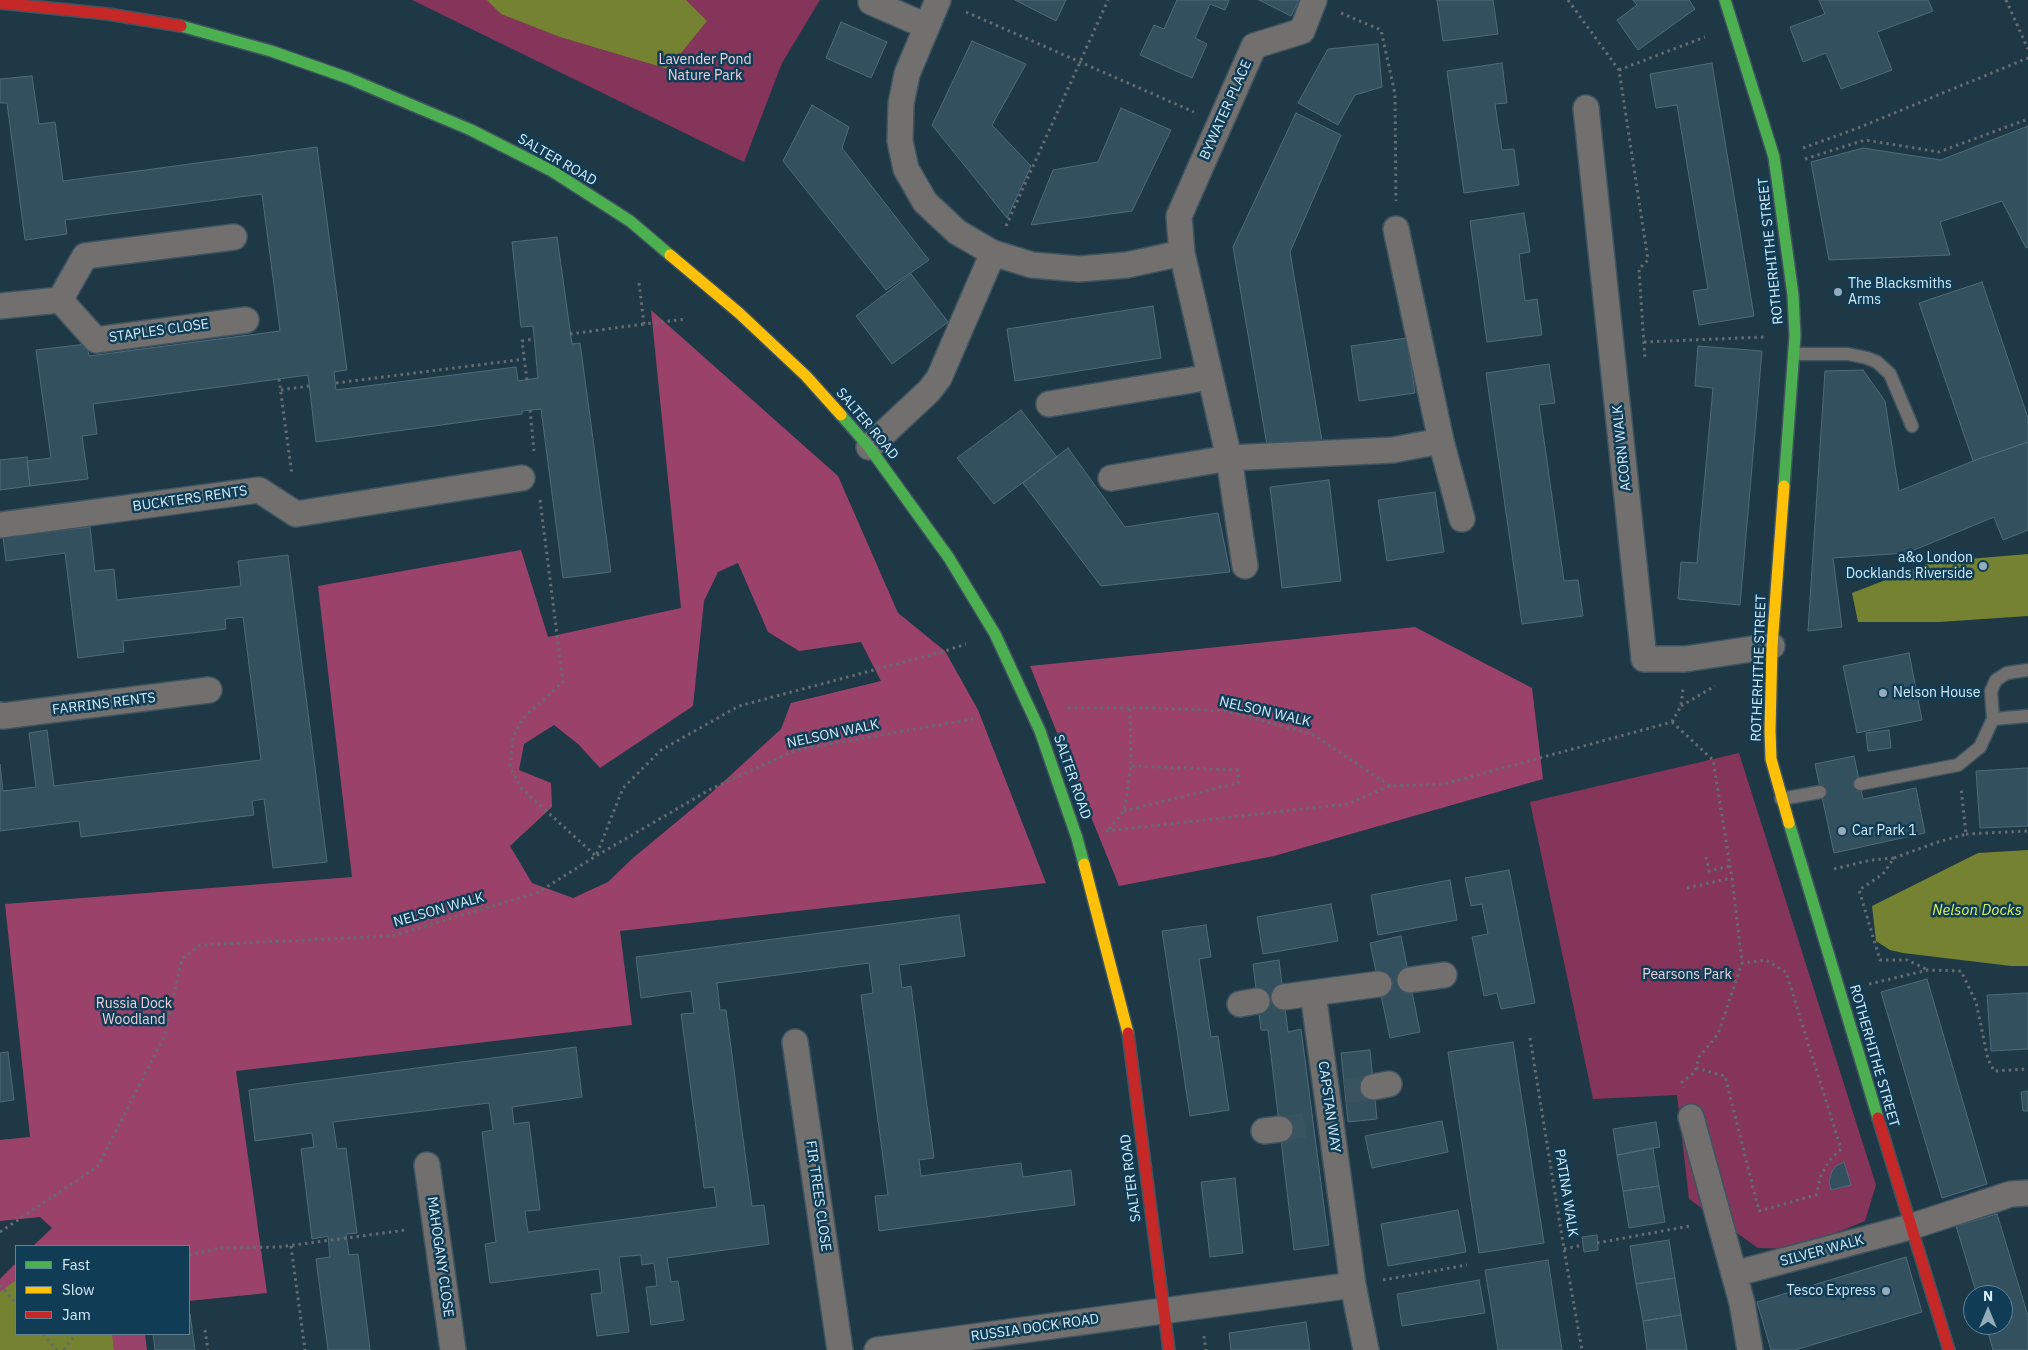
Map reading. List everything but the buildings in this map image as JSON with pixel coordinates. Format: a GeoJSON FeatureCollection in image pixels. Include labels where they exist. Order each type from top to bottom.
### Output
{"type":"FeatureCollection","features":[{"type":"Feature","properties":{"kind":"main road","name":"ROTHERHITHE STREET"},"geometry":{"type":"LineString","coordinates":[[1725,0],[1777,172],[1793,295],[1794,354],[1772,646],[1771,759],[1781,799],[1949,1350]]}},
{"type":"Feature","properties":{"kind":"main road","name":"SALTER ROAD"},"geometry":{"type":"LineString","coordinates":[[0,3],[108,14],[185,27],[271,51],[348,78],[471,130],[552,171],[630,221],[740,313],[806,376],[869,446],[949,558],[995,634],[1040,731],[1078,838],[1127,1023],[1169,1350]]}},
{"type":"Feature","properties":{"kind":"street"},"geometry":{"type":"LineString","coordinates":[[938,0],[907,74],[901,104],[900,141],[906,169],[925,202],[957,232],[993,253],[1032,265],[1079,269],[1127,264],[1182,253]]}},
{"type":"Feature","properties":{"kind":"street","name":"BYWATER PLACE"},"geometry":{"type":"LineString","coordinates":[[1245,566],[1228,458],[1182,253],[1179,216],[1254,46],[1302,31],[1314,0]]}},
{"type":"Feature","properties":{"kind":"street"},"geometry":{"type":"LineString","coordinates":[[872,2],[926,26]]}},
{"type":"Feature","properties":{"kind":"street","name":"ACORN WALK"},"geometry":{"type":"LineString","coordinates":[[1586,108],[1644,659],[1685,659],[1772,646]]}},
{"type":"Feature","properties":{"kind":"street"},"geometry":{"type":"LineString","coordinates":[[1396,229],[1441,441],[1462,520]]}},
{"type":"Feature","properties":{"kind":"street"},"geometry":{"type":"LineString","coordinates":[[0,306],[60,300],[85,256],[234,237]]}},
{"type":"Feature","properties":{"kind":"street"},"geometry":{"type":"LineString","coordinates":[[869,446],[930,392],[939,378],[993,253]]}},
{"type":"Feature","properties":{"kind":"street","name":"STAPLES CLOSE"},"geometry":{"type":"LineString","coordinates":[[60,300],[96,340],[246,320]]}},
{"type":"Feature","properties":{"kind":"street"},"geometry":{"type":"LineString","coordinates":[[1049,404],[1210,377]]}},
{"type":"Feature","properties":{"kind":"street"},"geometry":{"type":"LineString","coordinates":[[1111,478],[1228,458],[1392,450],[1441,441]]}},
{"type":"Feature","properties":{"kind":"street"},"geometry":{"type":"LineString","coordinates":[[296,514],[531,487]]}},
{"type":"Feature","properties":{"kind":"street","name":"BUCKTERS RENTS"},"geometry":{"type":"LineString","coordinates":[[0,525],[260,490],[296,514]]}},
{"type":"Feature","properties":{"kind":"street","name":"FARRINS RENTS"},"geometry":{"type":"LineString","coordinates":[[0,715],[209,690]]}},
{"type":"Feature","properties":{"kind":"street"},"geometry":{"type":"LineString","coordinates":[[1410,980],[1444,975]]}},
{"type":"Feature","properties":{"kind":"street"},"geometry":{"type":"LineString","coordinates":[[1284,997],[1379,984]]}},
{"type":"Feature","properties":{"kind":"street","name":"CAPSTAN WAY"},"geometry":{"type":"LineString","coordinates":[[1313,993],[1336,1092],[1322,1123],[1366,1350]]}},
{"type":"Feature","properties":{"kind":"street","name":"FIR TREES CLOSE"},"geometry":{"type":"LineString","coordinates":[[795,1042],[840,1350]]}},
{"type":"Feature","properties":{"kind":"street"},"geometry":{"type":"LineString","coordinates":[[1691,1117],[1742,1303],[1750,1350]]}},
{"type":"Feature","properties":{"kind":"street","name":"MAHOGANY CLOSE"},"geometry":{"type":"LineString","coordinates":[[427,1164],[453,1350]]}},
{"type":"Feature","properties":{"kind":"street","name":"SILVER WALK"},"geometry":{"type":"LineString","coordinates":[[1734,1274],[1910,1227],[2012,1194],[2028,1193]]}},
{"type":"Feature","properties":{"kind":"street"},"geometry":{"type":"LineString","coordinates":[[1163,1310],[1353,1285]]}},
{"type":"Feature","properties":{"kind":"street","name":"RUSSIA DOCK ROAD"},"geometry":{"type":"LineString","coordinates":[[877,1350],[960,1344],[1163,1310]]}},
{"type":"Feature","properties":{"kind":"lane"},"geometry":{"type":"LineString","coordinates":[[1794,354],[1848,354],[1877,362],[1890,374],[1912,426]]}},
{"type":"Feature","properties":{"kind":"lane"},"geometry":{"type":"LineString","coordinates":[[1860,784],[1958,766],[1980,747],[1993,719],[1991,691],[1996,680],[2007,672],[2028,670]]}},
{"type":"Feature","properties":{"kind":"lane"},"geometry":{"type":"LineString","coordinates":[[1993,719],[2028,716]]}},
{"type":"Feature","properties":{"kind":"lane"},"geometry":{"type":"LineString","coordinates":[[1781,799],[1820,792]]}},
{"type":"Feature","properties":{"kind":"path"},"geometry":{"type":"LineString","coordinates":[[938,0],[1220,123]]}},
{"type":"Feature","properties":{"kind":"path"},"geometry":{"type":"LineString","coordinates":[[993,253],[1108,0]]}},
{"type":"Feature","properties":{"kind":"path"},"geometry":{"type":"LineString","coordinates":[[1314,0],[1381,30],[1395,94],[1396,229]]}},
{"type":"Feature","properties":{"kind":"path"},"geometry":{"type":"LineString","coordinates":[[2006,0],[2028,50]]}},
{"type":"Feature","properties":{"kind":"path"},"geometry":{"type":"LineString","coordinates":[[1619,70],[1733,26]]}},
{"type":"Feature","properties":{"kind":"path"},"geometry":{"type":"LineString","coordinates":[[1801,148],[1858,128],[2028,58]]}},
{"type":"Feature","properties":{"kind":"path"},"geometry":{"type":"LineString","coordinates":[[1800,162],[1865,140],[1939,152],[2028,119]]}},
{"type":"Feature","properties":{"kind":"path"},"geometry":{"type":"LineString","coordinates":[[639,283],[644,324]]}},
{"type":"Feature","properties":{"kind":"path"},"geometry":{"type":"LineString","coordinates":[[570,334],[686,319]]}},
{"type":"Feature","properties":{"kind":"path"},"geometry":{"type":"LineString","coordinates":[[1644,342],[1795,336]]}},
{"type":"Feature","properties":{"kind":"path"},"geometry":{"type":"LineString","coordinates":[[527,380],[522,341],[534,339]]}},
{"type":"Feature","properties":{"kind":"path"},"geometry":{"type":"LineString","coordinates":[[336,383],[525,359]]}},
{"type":"Feature","properties":{"kind":"path"},"geometry":{"type":"LineString","coordinates":[[279,379],[296,514]]}},
{"type":"Feature","properties":{"kind":"path"},"geometry":{"type":"LineString","coordinates":[[281,390],[310,386]]}},
{"type":"Feature","properties":{"kind":"path"},"geometry":{"type":"LineString","coordinates":[[530,410],[535,457]]}},
{"type":"Feature","properties":{"kind":"path"},"geometry":{"type":"LineString","coordinates":[[531,487],[563,682],[524,718],[513,736],[510,767],[522,789],[596,856],[623,788],[661,750],[739,706],[946,651],[995,634]]}},
{"type":"Feature","properties":{"kind":"path","name":"NELSON WALK"},"geometry":{"type":"LineString","coordinates":[[1068,708],[1225,712],[1312,734],[1390,786]]}},
{"type":"Feature","properties":{"kind":"path"},"geometry":{"type":"LineString","coordinates":[[1108,830],[1124,810],[1131,766],[1130,709]]}},
{"type":"Feature","properties":{"kind":"path","name":"NELSON WALK"},"geometry":{"type":"LineString","coordinates":[[0,1232],[98,1166],[164,1036],[182,959],[200,945],[391,936],[537,893],[711,789],[796,750],[978,718]]}},
{"type":"Feature","properties":{"kind":"path"},"geometry":{"type":"LineString","coordinates":[[1078,838],[1108,830],[1348,804],[1390,786],[1444,784],[1672,722],[1714,760],[1732,878],[1742,963],[1718,1034],[1699,1057],[1695,1072],[1682,1082],[1691,1117]]}},
{"type":"Feature","properties":{"kind":"path"},"geometry":{"type":"LineString","coordinates":[[1124,810],[1238,783],[1238,770],[1131,766]]}},
{"type":"Feature","properties":{"kind":"path"},"geometry":{"type":"LineString","coordinates":[[1958,766],[1966,834]]}},
{"type":"Feature","properties":{"kind":"path"},"geometry":{"type":"LineString","coordinates":[[1842,867],[1871,860],[1894,858],[1966,834],[2028,831]]}},
{"type":"Feature","properties":{"kind":"path"},"geometry":{"type":"LineString","coordinates":[[1706,857],[1709,871],[1730,866]]}},
{"type":"Feature","properties":{"kind":"path"},"geometry":{"type":"LineString","coordinates":[[1894,858],[1883,874],[1859,890],[1880,960],[1907,960],[1928,970]]}},
{"type":"Feature","properties":{"kind":"path"},"geometry":{"type":"LineString","coordinates":[[1687,888],[1732,878]]}},
{"type":"Feature","properties":{"kind":"path"},"geometry":{"type":"LineString","coordinates":[[1696,1068],[1725,1076],[1759,1211],[1816,1195],[1821,1174],[1829,1161],[1841,1149],[1786,972],[1766,960],[1742,963]]}},
{"type":"Feature","properties":{"kind":"path"},"geometry":{"type":"LineString","coordinates":[[1867,985],[1928,970],[1961,971],[1976,1002],[1988,1059],[1994,1071],[2028,1069]]}},
{"type":"Feature","properties":{"kind":"path","name":"PATINA WALK"},"geometry":{"type":"LineString","coordinates":[[1530,1038],[1582,1350]]}},
{"type":"Feature","properties":{"kind":"path"},"geometry":{"type":"LineString","coordinates":[[190,1255],[219,1248],[291,1246],[436,1226]]}},
{"type":"Feature","properties":{"kind":"path"},"geometry":{"type":"LineString","coordinates":[[1597,1243],[1694,1226]]}},
{"type":"Feature","properties":{"kind":"path"},"geometry":{"type":"LineString","coordinates":[[1564,1249],[1583,1245]]}},
{"type":"Feature","properties":{"kind":"path"},"geometry":{"type":"LineString","coordinates":[[291,1246],[305,1350]]}},
{"type":"Feature","properties":{"kind":"path"},"geometry":{"type":"LineString","coordinates":[[1353,1285],[1467,1265]]}},
{"type":"Feature","properties":{"kind":"path"},"geometry":{"type":"LineString","coordinates":[[0,1285],[15,1302]]}},
{"type":"Feature","properties":{"kind":"path"},"geometry":{"type":"LineString","coordinates":[[205,1330],[208,1350]]}},
{"type":"Feature","properties":{"kind":"path"},"geometry":{"type":"LineString","coordinates":[[44,1335],[57,1350]]}},
{"type":"Feature","properties":{"kind":"path"},"geometry":{"type":"LineString","coordinates":[[64,1350],[74,1335]]}},
{"type":"Feature","properties":{"kind":"path"},"geometry":{"type":"LineString","coordinates":[[1204,1336],[1206,1350]]}},
{"type":"Feature","properties":{"kind":"green space","name":"Lavender Pond Nature Park"},"geometry":{"type":"Polygon","coordinates":[[[412,0],[820,0],[782,63],[744,162],[412,0]]]}},
{"type":"Feature","properties":{"kind":"green space","name":"Russia Dock Woodland"},"geometry":{"type":"Polygon","coordinates":[[[651,310],[838,476],[898,613],[945,651],[978,710],[1046,883],[620,931],[632,1025],[236,1071],[267,1293],[190,1301],[190,1245],[34,1245],[52,1228],[40,1217],[0,1221],[0,1140],[30,1137],[5,904],[352,877],[318,586],[521,550],[548,637],[681,608],[651,310]],[[738,563],[718,572],[704,601],[693,706],[600,768],[578,744],[554,725],[524,744],[519,770],[551,783],[552,807],[510,846],[532,883],[573,898],[608,882],[633,858],[709,795],[781,729],[791,703],[881,681],[861,642],[799,651],[768,632],[738,563]]]}},
{"type":"Feature","properties":{"kind":"green space"},"geometry":{"type":"Polygon","coordinates":[[[1415,627],[1532,688],[1543,779],[1274,856],[1119,886],[1030,666],[1415,627]]]}},
{"type":"Feature","properties":{"kind":"green space","name":"Pearsons Park"},"geometry":{"type":"Polygon","coordinates":[[[1739,753],[1876,1185],[1865,1221],[1797,1249],[1758,1248],[1689,1199],[1677,1095],[1593,1099],[1530,802],[1739,753]]]}},
{"type":"Feature","properties":{"kind":"green space"},"geometry":{"type":"Polygon","coordinates":[[[15,1264],[15,1335],[145,1335],[147,1350],[0,1350],[0,1279],[15,1264]]]}},
{"type":"Feature","properties":{"kind":"water"},"geometry":{"type":"Polygon","coordinates":[[[487,0],[686,0],[707,21],[668,69],[560,37],[501,14],[487,0]]]}},
{"type":"Feature","properties":{"kind":"water"},"geometry":{"type":"Polygon","coordinates":[[[2028,554],[2028,616],[1939,622],[1858,622],[1852,593],[1932,562],[2028,554]]]}},
{"type":"Feature","properties":{"kind":"water","name":"Nelson Docks"},"geometry":{"type":"Polygon","coordinates":[[[2028,850],[2028,966],[2011,966],[1903,953],[1890,950],[1876,941],[1872,906],[1978,853],[2028,850]]]}},
{"type":"Feature","properties":{"kind":"water"},"geometry":{"type":"Polygon","coordinates":[[[15,1281],[15,1335],[112,1335],[114,1350],[0,1350],[0,1292],[15,1281]]]}},
{"type":"Feature","properties":{"kind":"tunnel"},"geometry":{"type":"LineString","coordinates":[[1345,1091],[1373,1087]]}},
{"type":"Feature","properties":{"kind":"tunnel"},"geometry":{"type":"LineString","coordinates":[[1280,1129],[1313,1124]]}},
{"type":"Feature","properties":{"kind":"traffic: fast"},"geometry":{"type":"LineString","coordinates":[[1725,0],[1774,157],[1793,295],[1795,336],[1784,486]]}},
{"type":"Feature","properties":{"kind":"traffic: fast"},"geometry":{"type":"LineString","coordinates":[[181,26],[271,51],[348,78],[471,130],[552,171],[630,221],[670,255]]}},
{"type":"Feature","properties":{"kind":"traffic: fast"},"geometry":{"type":"LineString","coordinates":[[841,415],[869,447],[949,558],[995,634],[1040,731],[1077,838],[1084,864]]}},
{"type":"Feature","properties":{"kind":"traffic: fast"},"geometry":{"type":"LineString","coordinates":[[1789,823],[1878,1118]]}},
{"type":"Feature","properties":{"kind":"traffic: slow"},"geometry":{"type":"LineString","coordinates":[[670,255],[739,313],[806,376],[841,415]]}},
{"type":"Feature","properties":{"kind":"traffic: slow"},"geometry":{"type":"LineString","coordinates":[[1784,486],[1772,646],[1770,730],[1771,759],[1789,823]]}},
{"type":"Feature","properties":{"kind":"traffic: slow"},"geometry":{"type":"LineString","coordinates":[[1084,864],[1128,1033]]}},
{"type":"Feature","properties":{"kind":"traffic: jam"},"geometry":{"type":"LineString","coordinates":[[0,3],[108,14],[181,26]]}},
{"type":"Feature","properties":{"kind":"traffic: jam"},"geometry":{"type":"LineString","coordinates":[[1128,1033],[1169,1350]]}},
{"type":"Feature","properties":{"kind":"traffic: jam"},"geometry":{"type":"LineString","coordinates":[[1878,1118],[1949,1350]]}},
{"type":"Feature","properties":{"kind":"place","name":"The Blacksmiths Arms"},"geometry":{"type":"Point","coordinates":[1838,292]}},
{"type":"Feature","properties":{"kind":"place","name":"a&o London Docklands Riverside"},"geometry":{"type":"Point","coordinates":[1983,566]}},
{"type":"Feature","properties":{"kind":"place","name":"Nelson House"},"geometry":{"type":"Point","coordinates":[1883,693]}},
{"type":"Feature","properties":{"kind":"place","name":"Car Park 1"},"geometry":{"type":"Point","coordinates":[1842,831]}},
{"type":"Feature","properties":{"kind":"place","name":"Tesco Express"},"geometry":{"type":"Point","coordinates":[1886,1291]}}]}
